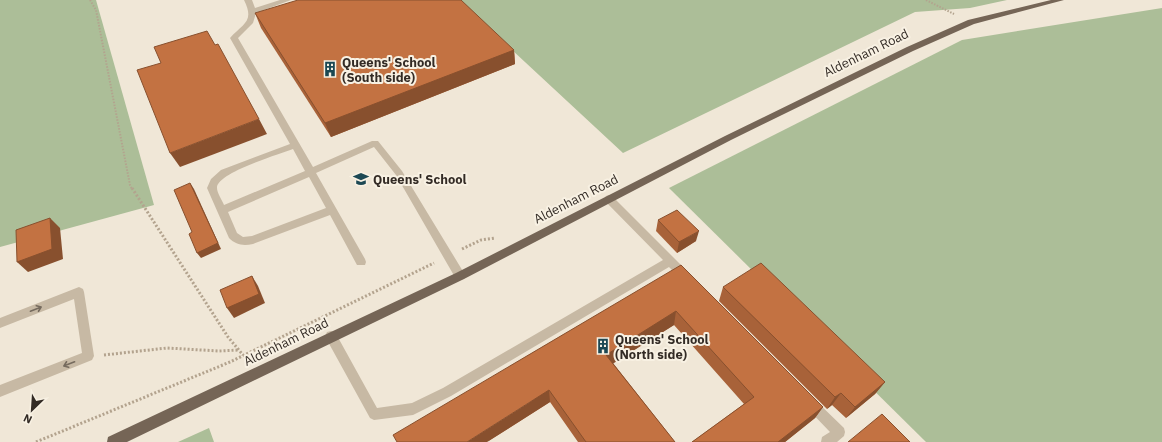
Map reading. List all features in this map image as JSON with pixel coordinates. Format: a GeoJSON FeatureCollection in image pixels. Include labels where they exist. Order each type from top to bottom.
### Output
{"type":"FeatureCollection","features":[{"type":"Feature","properties":{"kind":"main road","name":"Aldenham Road"},"geometry":{"type":"LineString","coordinates":[[113,442],[331,336],[460,276],[728,138],[949,30],[971,22],[1060,0]]}},
{"type":"Feature","properties":{"kind":"lane"},"geometry":{"type":"LineString","coordinates":[[248,0],[254,11],[253,18],[234,38],[361,262]]}},
{"type":"Feature","properties":{"kind":"lane"},"geometry":{"type":"LineString","coordinates":[[254,11],[287,0]]}},
{"type":"Feature","properties":{"kind":"lane"},"geometry":{"type":"LineString","coordinates":[[222,210],[375,143],[399,173],[460,276]]}},
{"type":"Feature","properties":{"kind":"lane"},"geometry":{"type":"LineString","coordinates":[[294,145],[224,172],[214,181],[212,188],[233,235],[237,239],[244,242],[331,210]]}},
{"type":"Feature","properties":{"kind":"lane"},"geometry":{"type":"LineString","coordinates":[[609,199],[692,283]]}},
{"type":"Feature","properties":{"kind":"lane"},"geometry":{"type":"LineString","coordinates":[[331,336],[374,414],[413,409],[447,392],[670,261]]}},
{"type":"Feature","properties":{"kind":"lane"},"geometry":{"type":"LineString","coordinates":[[0,323],[79,292],[88,356],[0,391]]}},
{"type":"Feature","properties":{"kind":"lane"},"geometry":{"type":"LineString","coordinates":[[803,396],[839,432],[827,442]]}},
{"type":"Feature","properties":{"kind":"path"},"geometry":{"type":"LineString","coordinates":[[90,0],[96,10],[130,185],[228,337],[243,355]]}},
{"type":"Feature","properties":{"kind":"path"},"geometry":{"type":"LineString","coordinates":[[926,0],[971,22]]}},
{"type":"Feature","properties":{"kind":"path","name":"Aldenham Road"},"geometry":{"type":"LineString","coordinates":[[36,442],[104,415],[243,355],[425,267]]}},
{"type":"Feature","properties":{"kind":"path"},"geometry":{"type":"LineString","coordinates":[[88,356],[167,348],[219,351],[239,350]]}},
{"type":"Feature","properties":{"kind":"green space"},"geometry":{"type":"Polygon","coordinates":[[[0,0],[96,0],[154,205],[0,247],[0,0]]]}},
{"type":"Feature","properties":{"kind":"green space"},"geometry":{"type":"Polygon","coordinates":[[[458,0],[1007,0],[970,8],[915,12],[623,153],[458,0]]]}},
{"type":"Feature","properties":{"kind":"green space"},"geometry":{"type":"Polygon","coordinates":[[[1162,8],[1162,442],[926,442],[669,188],[962,40],[1162,8]]]}},
{"type":"Feature","properties":{"kind":"green space"},"geometry":{"type":"Polygon","coordinates":[[[209,428],[214,442],[178,442],[209,428]]]}},
{"type":"Feature","properties":{"kind":"building","name":"Queens' School (South side)"},"geometry":{"type":"Polygon","coordinates":[[[298,0],[461,0],[514,50],[325,123],[255,13],[298,0]]]}},
{"type":"Feature","properties":{"kind":"building"},"geometry":{"type":"Polygon","coordinates":[[[207,31],[215,45],[218,44],[259,119],[170,153],[137,70],[161,63],[154,47],[207,31]]]}},
{"type":"Feature","properties":{"kind":"building"},"geometry":{"type":"Polygon","coordinates":[[[190,183],[218,243],[197,253],[189,234],[192,232],[174,190],[190,183]]]}},
{"type":"Feature","properties":{"kind":"building"},"geometry":{"type":"Polygon","coordinates":[[[677,210],[699,231],[679,242],[658,220],[677,210]]]}},
{"type":"Feature","properties":{"kind":"building"},"geometry":{"type":"Polygon","coordinates":[[[50,218],[52,249],[17,262],[16,230],[50,218]]]}},
{"type":"Feature","properties":{"kind":"building"},"geometry":{"type":"Polygon","coordinates":[[[761,263],[885,382],[855,407],[841,393],[835,397],[723,287],[761,263]]]}},
{"type":"Feature","properties":{"kind":"building","name":"Queens' School (North side)"},"geometry":{"type":"Polygon","coordinates":[[[681,265],[823,407],[778,442],[692,442],[754,397],[676,311],[606,355],[675,442],[586,442],[549,390],[467,442],[397,442],[393,435],[681,265]]]}},
{"type":"Feature","properties":{"kind":"building"},"geometry":{"type":"Polygon","coordinates":[[[252,276],[259,294],[227,308],[220,290],[252,276]]]}},
{"type":"Feature","properties":{"kind":"building"},"geometry":{"type":"Polygon","coordinates":[[[882,414],[910,442],[848,442],[882,414]]]}},
{"type":"Feature","properties":{"kind":"place","name":"Queens' School (South side)"},"geometry":{"type":"Point","coordinates":[330,69]}},
{"type":"Feature","properties":{"kind":"place","name":"Queens' School"},"geometry":{"type":"Point","coordinates":[361,179]}},
{"type":"Feature","properties":{"kind":"place","name":"Queens' School (North side)"},"geometry":{"type":"Point","coordinates":[603,346]}}]}
